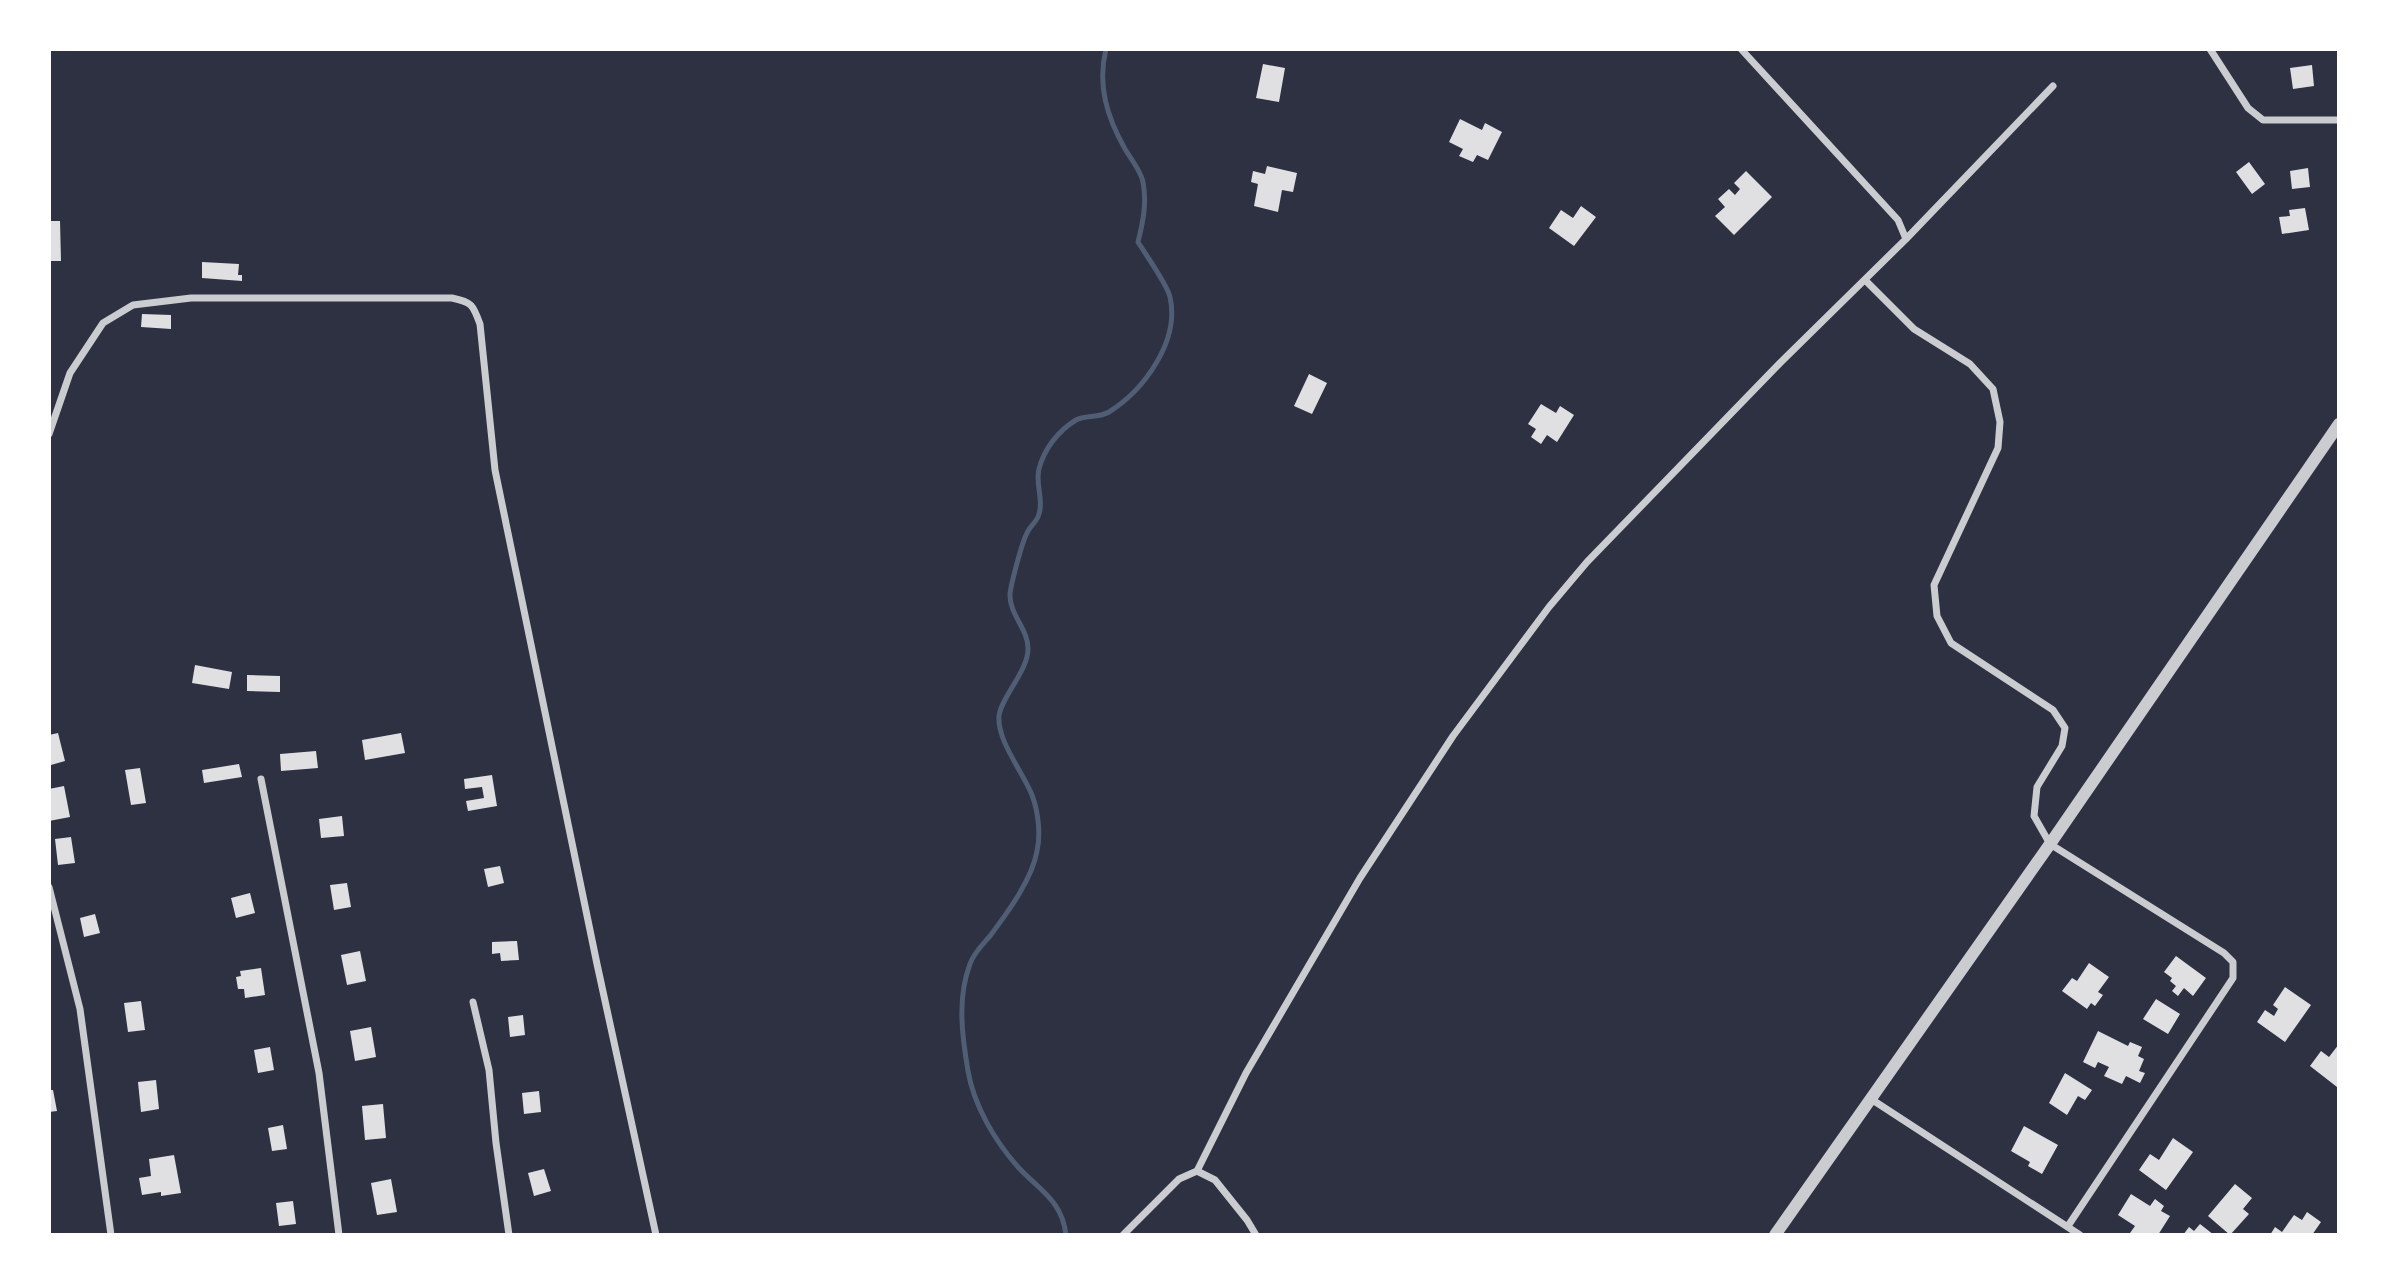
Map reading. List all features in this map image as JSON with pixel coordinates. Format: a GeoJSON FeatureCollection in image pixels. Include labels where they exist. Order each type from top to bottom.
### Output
{"type":"FeatureCollection","features":[{"type":"Feature","properties":{"kind":"street"},"geometry":{"type":"LineString","coordinates":[[1741,49],[1898,220],[1906,239]]}},
{"type":"Feature","properties":{"kind":"street"},"geometry":{"type":"LineString","coordinates":[[2210,49],[2248,108],[2263,120],[2339,121]]}},
{"type":"Feature","properties":{"kind":"street"},"geometry":{"type":"LineString","coordinates":[[1123,1235],[1179,1179],[1197,1171],[1246,1073],[1360,878],[1452,736],[1541,617],[1587,562],[2053,86]]}},
{"type":"Feature","properties":{"kind":"street"},"geometry":{"type":"LineString","coordinates":[[1864,280],[1914,329],[1970,364],[1993,388],[2000,422],[1998,448],[1934,585],[1937,616],[1951,643],[2053,710],[2065,728],[2062,746],[2037,787],[2034,816],[2050,844],[2224,953],[2233,962],[2233,978],[2068,1226]]}},
{"type":"Feature","properties":{"kind":"street"},"geometry":{"type":"LineString","coordinates":[[49,434],[70,373],[103,323],[133,305],[191,298],[452,298],[466,301],[473,307],[480,324],[495,470],[656,1235]]}},
{"type":"Feature","properties":{"kind":"street"},"geometry":{"type":"LineString","coordinates":[[1775,1235],[2050,844],[2339,424]]}},
{"type":"Feature","properties":{"kind":"street"},"geometry":{"type":"LineString","coordinates":[[261,779],[319,1073],[339,1235]]}},
{"type":"Feature","properties":{"kind":"street"},"geometry":{"type":"LineString","coordinates":[[49,887],[80,1009],[111,1235]]}},
{"type":"Feature","properties":{"kind":"street"},"geometry":{"type":"LineString","coordinates":[[473,1002],[489,1070],[509,1235]]}},
{"type":"Feature","properties":{"kind":"street"},"geometry":{"type":"LineString","coordinates":[[1870,1098],[2080,1235]]}},
{"type":"Feature","properties":{"kind":"street"},"geometry":{"type":"LineString","coordinates":[[1197,1171],[1215,1180],[1247,1220],[1255,1235]]}},
{"type":"Feature","properties":{"kind":"building"},"geometry":{"type":"Polygon","coordinates":[[[1263,64],[1285,68],[1279,102],[1256,98],[1263,64]]]}},
{"type":"Feature","properties":{"kind":"building"},"geometry":{"type":"Polygon","coordinates":[[[2312,65],[2314,86],[2293,89],[2290,68],[2312,65]]]}},
{"type":"Feature","properties":{"kind":"building"},"geometry":{"type":"Polygon","coordinates":[[[1460,119],[1482,130],[1485,123],[1502,132],[1488,160],[1477,155],[1473,162],[1459,156],[1463,149],[1449,142],[1460,119]]]}},
{"type":"Feature","properties":{"kind":"building"},"geometry":{"type":"Polygon","coordinates":[[[2249,162],[2265,184],[2252,194],[2236,172],[2249,162]]]}},
{"type":"Feature","properties":{"kind":"building"},"geometry":{"type":"Polygon","coordinates":[[[1267,166],[1297,173],[1293,192],[1282,190],[1278,212],[1254,206],[1258,184],[1251,182],[1253,171],[1265,174],[1267,166]]]}},
{"type":"Feature","properties":{"kind":"building"},"geometry":{"type":"Polygon","coordinates":[[[2308,168],[2310,187],[2292,189],[2290,171],[2308,168]]]}},
{"type":"Feature","properties":{"kind":"building"},"geometry":{"type":"Polygon","coordinates":[[[1746,171],[1772,197],[1734,235],[1715,216],[1725,207],[1718,199],[1729,189],[1735,195],[1740,189],[1734,183],[1746,171]]]}},
{"type":"Feature","properties":{"kind":"building"},"geometry":{"type":"Polygon","coordinates":[[[1581,206],[1596,217],[1574,246],[1549,228],[1561,210],[1573,218],[1581,206]]]}},
{"type":"Feature","properties":{"kind":"building"},"geometry":{"type":"Polygon","coordinates":[[[2305,208],[2309,230],[2282,234],[2279,217],[2290,216],[2289,210],[2305,208]]]}},
{"type":"Feature","properties":{"kind":"building"},"geometry":{"type":"Polygon","coordinates":[[[49,221],[60,221],[61,261],[49,261],[49,221]]]}},
{"type":"Feature","properties":{"kind":"building"},"geometry":{"type":"Polygon","coordinates":[[[202,262],[239,264],[238,275],[242,275],[242,281],[202,278],[202,262]]]}},
{"type":"Feature","properties":{"kind":"building"},"geometry":{"type":"Polygon","coordinates":[[[142,314],[171,315],[171,329],[141,327],[142,314]]]}},
{"type":"Feature","properties":{"kind":"building"},"geometry":{"type":"Polygon","coordinates":[[[1309,374],[1327,383],[1312,414],[1294,406],[1309,374]]]}},
{"type":"Feature","properties":{"kind":"building"},"geometry":{"type":"Polygon","coordinates":[[[1541,404],[1556,413],[1560,406],[1574,415],[1557,442],[1547,435],[1541,444],[1531,437],[1536,429],[1528,424],[1541,404]]]}},
{"type":"Feature","properties":{"kind":"building"},"geometry":{"type":"Polygon","coordinates":[[[195,665],[232,672],[229,689],[192,683],[195,665]]]}},
{"type":"Feature","properties":{"kind":"building"},"geometry":{"type":"Polygon","coordinates":[[[247,675],[280,676],[280,692],[247,691],[247,675]]]}},
{"type":"Feature","properties":{"kind":"building"},"geometry":{"type":"Polygon","coordinates":[[[58,733],[65,761],[51,765],[49,735],[58,733]]]}},
{"type":"Feature","properties":{"kind":"building"},"geometry":{"type":"Polygon","coordinates":[[[401,733],[405,753],[365,760],[362,740],[401,733]]]}},
{"type":"Feature","properties":{"kind":"building"},"geometry":{"type":"Polygon","coordinates":[[[316,751],[318,768],[281,771],[280,754],[316,751]]]}},
{"type":"Feature","properties":{"kind":"building"},"geometry":{"type":"Polygon","coordinates":[[[239,764],[242,777],[204,783],[202,770],[239,764]]]}},
{"type":"Feature","properties":{"kind":"building"},"geometry":{"type":"Polygon","coordinates":[[[140,768],[146,803],[131,805],[125,770],[140,768]]]}},
{"type":"Feature","properties":{"kind":"building"},"geometry":{"type":"Polygon","coordinates":[[[492,775],[497,806],[468,811],[466,801],[484,798],[482,787],[465,789],[464,779],[492,775]]]}},
{"type":"Feature","properties":{"kind":"building"},"geometry":{"type":"Polygon","coordinates":[[[64,786],[70,817],[49,821],[49,789],[64,786]]]}},
{"type":"Feature","properties":{"kind":"building"},"geometry":{"type":"Polygon","coordinates":[[[342,816],[344,836],[321,838],[319,819],[342,816]]]}},
{"type":"Feature","properties":{"kind":"building"},"geometry":{"type":"Polygon","coordinates":[[[71,837],[75,863],[58,865],[55,839],[71,837]]]}},
{"type":"Feature","properties":{"kind":"building"},"geometry":{"type":"Polygon","coordinates":[[[500,866],[504,883],[488,887],[484,869],[500,866]]]}},
{"type":"Feature","properties":{"kind":"building"},"geometry":{"type":"Polygon","coordinates":[[[347,883],[351,907],[334,910],[330,885],[347,883]]]}},
{"type":"Feature","properties":{"kind":"building"},"geometry":{"type":"Polygon","coordinates":[[[250,893],[255,913],[236,918],[231,898],[250,893]]]}},
{"type":"Feature","properties":{"kind":"building"},"geometry":{"type":"Polygon","coordinates":[[[95,914],[100,933],[84,937],[80,918],[95,914]]]}},
{"type":"Feature","properties":{"kind":"building"},"geometry":{"type":"Polygon","coordinates":[[[517,941],[519,960],[501,961],[500,953],[492,954],[492,942],[517,941]]]}},
{"type":"Feature","properties":{"kind":"building"},"geometry":{"type":"Polygon","coordinates":[[[360,951],[366,981],[347,985],[341,955],[360,951]]]}},
{"type":"Feature","properties":{"kind":"building"},"geometry":{"type":"Polygon","coordinates":[[[2176,956],[2206,978],[2193,996],[2184,988],[2178,996],[2172,991],[2176,986],[2170,981],[2172,978],[2164,972],[2176,956]]]}},
{"type":"Feature","properties":{"kind":"building"},"geometry":{"type":"Polygon","coordinates":[[[2089,963],[2109,977],[2098,992],[2103,995],[2095,1006],[2091,1003],[2087,1009],[2062,991],[2072,978],[2077,981],[2089,963]]]}},
{"type":"Feature","properties":{"kind":"building"},"geometry":{"type":"Polygon","coordinates":[[[261,968],[265,995],[245,998],[244,989],[238,989],[236,977],[241,976],[240,971],[261,968]]]}},
{"type":"Feature","properties":{"kind":"building"},"geometry":{"type":"Polygon","coordinates":[[[2285,987],[2311,1005],[2285,1042],[2257,1022],[2265,1010],[2274,1016],[2278,1009],[2273,1005],[2285,987]]]}},
{"type":"Feature","properties":{"kind":"building"},"geometry":{"type":"Polygon","coordinates":[[[2156,999],[2180,1014],[2168,1034],[2143,1019],[2156,999]]]}},
{"type":"Feature","properties":{"kind":"building"},"geometry":{"type":"Polygon","coordinates":[[[141,1001],[145,1030],[128,1032],[124,1003],[141,1001]]]}},
{"type":"Feature","properties":{"kind":"building"},"geometry":{"type":"Polygon","coordinates":[[[523,1015],[525,1035],[510,1037],[508,1017],[523,1015]]]}},
{"type":"Feature","properties":{"kind":"building"},"geometry":{"type":"Polygon","coordinates":[[[371,1027],[376,1057],[355,1061],[350,1031],[371,1027]]]}},
{"type":"Feature","properties":{"kind":"building"},"geometry":{"type":"Polygon","coordinates":[[[2098,1031],[2128,1046],[2130,1042],[2142,1047],[2138,1056],[2144,1059],[2139,1071],[2145,1073],[2140,1083],[2126,1076],[2122,1084],[2104,1076],[2109,1067],[2098,1062],[2095,1068],[2083,1062],[2098,1031]]]}},
{"type":"Feature","properties":{"kind":"building"},"geometry":{"type":"Polygon","coordinates":[[[2339,1044],[2337,1087],[2310,1066],[2321,1051],[2329,1057],[2339,1044]]]}},
{"type":"Feature","properties":{"kind":"building"},"geometry":{"type":"Polygon","coordinates":[[[270,1047],[274,1070],[258,1073],[254,1050],[270,1047]]]}},
{"type":"Feature","properties":{"kind":"building"},"geometry":{"type":"Polygon","coordinates":[[[2065,1073],[2092,1090],[2085,1100],[2078,1096],[2067,1115],[2049,1103],[2065,1073]]]}},
{"type":"Feature","properties":{"kind":"building"},"geometry":{"type":"Polygon","coordinates":[[[156,1080],[159,1109],[141,1112],[138,1082],[156,1080]]]}},
{"type":"Feature","properties":{"kind":"building"},"geometry":{"type":"Polygon","coordinates":[[[49,1090],[53,1090],[57,1111],[49,1112],[49,1090]]]}},
{"type":"Feature","properties":{"kind":"building"},"geometry":{"type":"Polygon","coordinates":[[[539,1091],[541,1112],[524,1114],[522,1093],[539,1091]]]}},
{"type":"Feature","properties":{"kind":"building"},"geometry":{"type":"Polygon","coordinates":[[[383,1104],[386,1138],[365,1140],[362,1106],[383,1104]]]}},
{"type":"Feature","properties":{"kind":"building"},"geometry":{"type":"Polygon","coordinates":[[[283,1125],[287,1149],[272,1151],[268,1128],[283,1125]]]}},
{"type":"Feature","properties":{"kind":"building"},"geometry":{"type":"Polygon","coordinates":[[[2024,1126],[2058,1145],[2042,1174],[2028,1166],[2030,1162],[2011,1151],[2024,1126]]]}},
{"type":"Feature","properties":{"kind":"building"},"geometry":{"type":"Polygon","coordinates":[[[2173,1138],[2193,1152],[2166,1190],[2139,1170],[2150,1154],[2159,1160],[2173,1138]]]}},
{"type":"Feature","properties":{"kind":"building"},"geometry":{"type":"Polygon","coordinates":[[[174,1155],[181,1193],[142,1195],[139,1178],[151,1176],[149,1159],[174,1155]]]}},
{"type":"Feature","properties":{"kind":"building"},"geometry":{"type":"Polygon","coordinates":[[[544,1169],[551,1191],[534,1196],[528,1173],[544,1169]]]}},
{"type":"Feature","properties":{"kind":"building"},"geometry":{"type":"Polygon","coordinates":[[[391,1179],[397,1212],[377,1215],[371,1183],[391,1179]]]}},
{"type":"Feature","properties":{"kind":"building"},"geometry":{"type":"Polygon","coordinates":[[[2235,1184],[2252,1198],[2243,1209],[2249,1214],[2230,1235],[2208,1216],[2235,1184]]]}},
{"type":"Feature","properties":{"kind":"building"},"geometry":{"type":"Polygon","coordinates":[[[2131,1194],[2150,1206],[2155,1199],[2164,1206],[2161,1211],[2170,1216],[2158,1235],[2130,1233],[2135,1226],[2118,1215],[2131,1194]]]}},
{"type":"Feature","properties":{"kind":"building"},"geometry":{"type":"Polygon","coordinates":[[[293,1201],[296,1224],[279,1226],[276,1203],[293,1201]]]}},
{"type":"Feature","properties":{"kind":"building"},"geometry":{"type":"Polygon","coordinates":[[[2307,1212],[2321,1222],[2312,1235],[2270,1235],[2275,1227],[2282,1232],[2294,1215],[2302,1220],[2307,1212]]]}},
{"type":"Feature","properties":{"kind":"building"},"geometry":{"type":"Polygon","coordinates":[[[2200,1224],[2214,1235],[2183,1235],[2189,1227],[2194,1231],[2200,1224]]]}},
{"type":"Feature","properties":{"kind":"waterway"},"geometry":{"type":"LineString","coordinates":[[1066,1235],[1064,1223],[1055,1204],[1009,1157],[980,1110],[968,1071],[962,1004],[971,960],[1018,896],[1030,873],[1038,844],[1034,801],[1006,746],[999,726],[999,716],[1027,656],[1027,641],[1012,608],[1010,594],[1025,538],[1039,514],[1041,503],[1038,481],[1041,462],[1048,448],[1069,424],[1080,418],[1109,412],[1135,391],[1156,363],[1170,330],[1172,314],[1168,291],[1138,242],[1144,205],[1142,178],[1119,137],[1105,100],[1103,62],[1106,49]]}}]}
